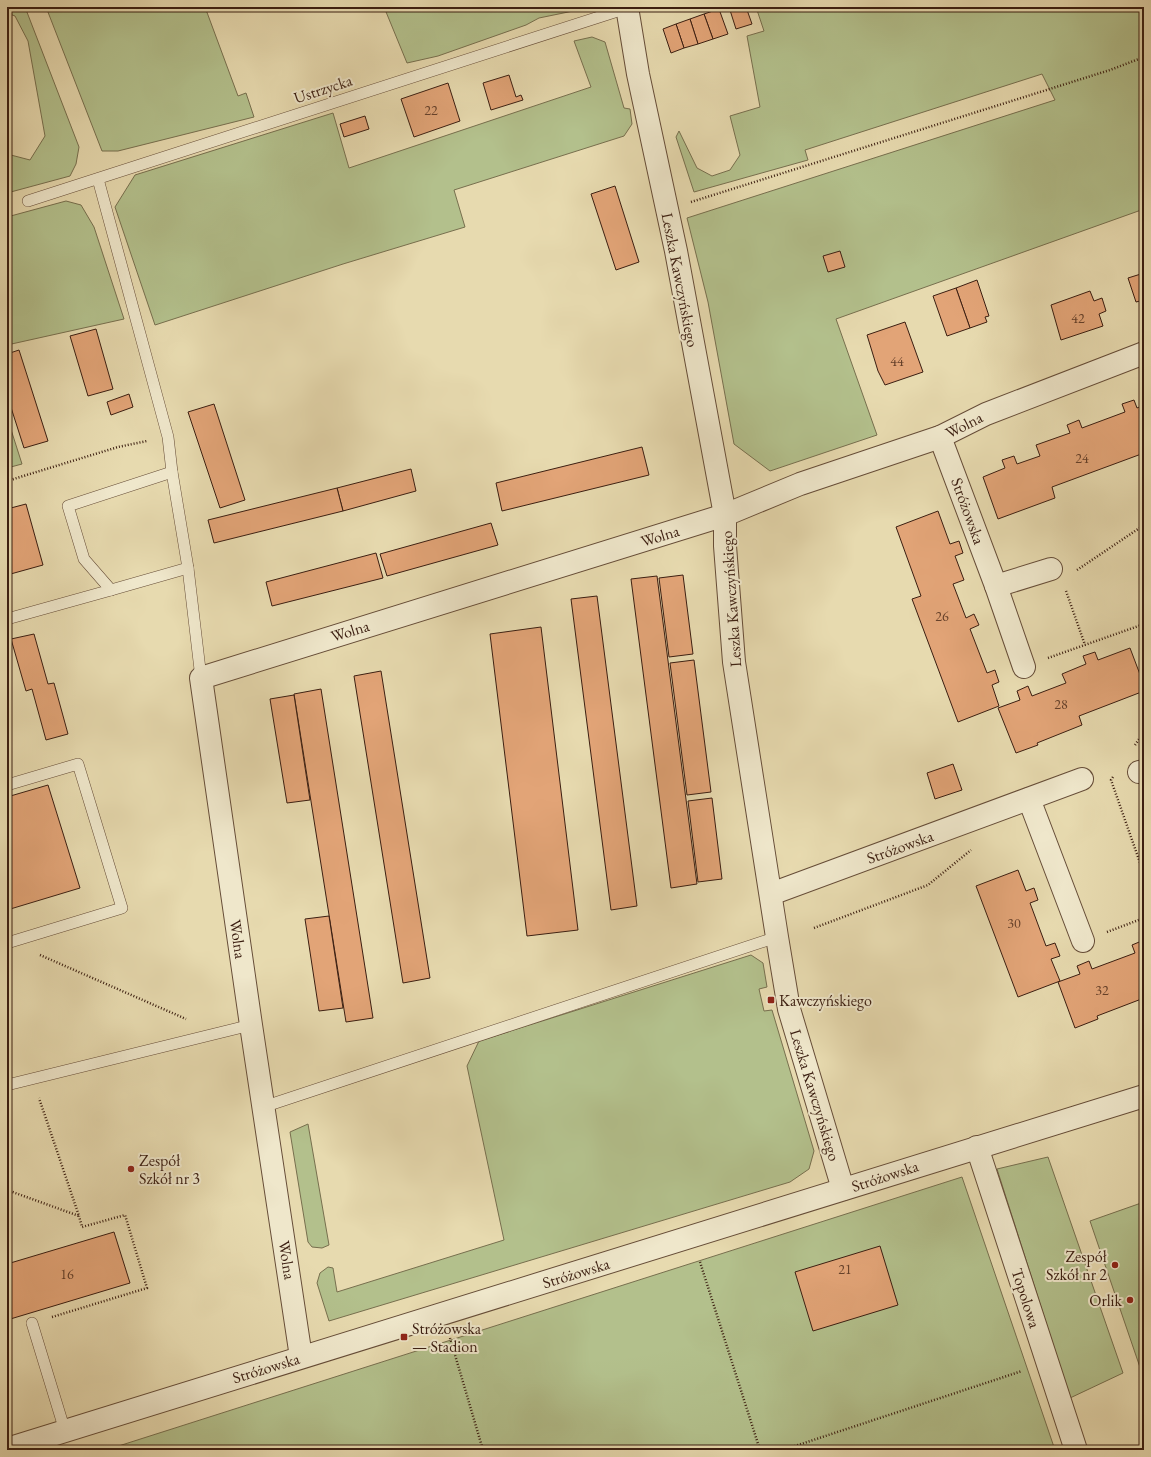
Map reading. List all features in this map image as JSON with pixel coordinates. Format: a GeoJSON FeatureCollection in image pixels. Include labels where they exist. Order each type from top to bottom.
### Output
{"type":"FeatureCollection","features":[{"type":"Feature","properties":{"kind":"street","name":"Leszka Kawczyńskiego"},"geometry":{"type":"LineString","coordinates":[[628,7],[638,74],[667,210],[725,515],[725,546],[734,662],[771,894],[776,937],[789,1009],[842,1189]]}},
{"type":"Feature","properties":{"kind":"street","name":"Wolna"},"geometry":{"type":"LineString","coordinates":[[302,1357],[263,1107],[202,678],[725,515],[800,484],[940,437],[986,414],[1144,353]]}},
{"type":"Feature","properties":{"kind":"street","name":"Stróżowska"},"geometry":{"type":"LineString","coordinates":[[940,437],[996,586],[1024,667]]}},
{"type":"Feature","properties":{"kind":"street"},"geometry":{"type":"LineString","coordinates":[[996,586],[1051,569]]}},
{"type":"Feature","properties":{"kind":"street","name":"Stróżowska"},"geometry":{"type":"LineString","coordinates":[[771,894],[1082,779]]}},
{"type":"Feature","properties":{"kind":"street"},"geometry":{"type":"LineString","coordinates":[[1029,799],[1083,941]]}},
{"type":"Feature","properties":{"kind":"street","name":"Stróżowska"},"geometry":{"type":"LineString","coordinates":[[7,1449],[1144,1096]]}},
{"type":"Feature","properties":{"kind":"street","name":"Topolowa"},"geometry":{"type":"LineString","coordinates":[[977,1147],[1076,1450]]}},
{"type":"Feature","properties":{"kind":"lane","name":"Ustrzycka"},"geometry":{"type":"LineString","coordinates":[[28,201],[628,7]]}},
{"type":"Feature","properties":{"kind":"lane"},"geometry":{"type":"LineString","coordinates":[[98,179],[168,436],[172,472],[188,568],[202,678]]}},
{"type":"Feature","properties":{"kind":"lane"},"geometry":{"type":"LineString","coordinates":[[111,590],[84,559],[68,506],[172,472]]}},
{"type":"Feature","properties":{"kind":"lane"},"geometry":{"type":"LineString","coordinates":[[7,619],[188,568]]}},
{"type":"Feature","properties":{"kind":"lane"},"geometry":{"type":"LineString","coordinates":[[7,785],[78,764],[122,908],[9,942]]}},
{"type":"Feature","properties":{"kind":"lane"},"geometry":{"type":"LineString","coordinates":[[263,1107],[776,937]]}},
{"type":"Feature","properties":{"kind":"lane"},"geometry":{"type":"LineString","coordinates":[[7,1085],[251,1025]]}},
{"type":"Feature","properties":{"kind":"lane"},"geometry":{"type":"LineString","coordinates":[[32,1323],[65,1431]]}},
{"type":"Feature","properties":{"kind":"path"},"geometry":{"type":"LineString","coordinates":[[1010,7],[1035,7]]}},
{"type":"Feature","properties":{"kind":"path"},"geometry":{"type":"LineString","coordinates":[[667,210],[1110,70],[1144,57]]}},
{"type":"Feature","properties":{"kind":"path"},"geometry":{"type":"LineString","coordinates":[[7,481],[118,447],[168,436]]}},
{"type":"Feature","properties":{"kind":"path"},"geometry":{"type":"LineString","coordinates":[[1075,572],[1144,525]]}},
{"type":"Feature","properties":{"kind":"path"},"geometry":{"type":"LineString","coordinates":[[1065,588],[1085,645]]}},
{"type":"Feature","properties":{"kind":"path"},"geometry":{"type":"LineString","coordinates":[[1024,667],[1143,625],[1144,630]]}},
{"type":"Feature","properties":{"kind":"path"},"geometry":{"type":"LineString","coordinates":[[1131,751],[1144,732]]}},
{"type":"Feature","properties":{"kind":"path"},"geometry":{"type":"LineString","coordinates":[[1114,775],[1111,780],[1144,874]]}},
{"type":"Feature","properties":{"kind":"path"},"geometry":{"type":"LineString","coordinates":[[814,928],[928,885],[976,846]]}},
{"type":"Feature","properties":{"kind":"path"},"geometry":{"type":"LineString","coordinates":[[1083,941],[1144,918]]}},
{"type":"Feature","properties":{"kind":"path"},"geometry":{"type":"LineString","coordinates":[[9,942],[219,1033]]}},
{"type":"Feature","properties":{"kind":"path"},"geometry":{"type":"LineString","coordinates":[[32,1079],[80,1216],[82,1227],[125,1215],[147,1288],[32,1323]]}},
{"type":"Feature","properties":{"kind":"path"},"geometry":{"type":"LineString","coordinates":[[7,1190],[80,1216]]}},
{"type":"Feature","properties":{"kind":"path"},"geometry":{"type":"LineString","coordinates":[[692,1236],[760,1450]]}},
{"type":"Feature","properties":{"kind":"path"},"geometry":{"type":"LineString","coordinates":[[442,1315],[483,1450]]}},
{"type":"Feature","properties":{"kind":"path"},"geometry":{"type":"LineString","coordinates":[[782,1450],[1022,1371]]}},
{"type":"Feature","properties":{"kind":"green space"},"geometry":{"type":"Polygon","coordinates":[[[7,7],[25,7],[79,147],[76,164],[70,176],[7,193],[7,154],[30,160],[45,136],[28,41],[15,16],[7,13],[7,7]]]}},
{"type":"Feature","properties":{"kind":"green space"},"geometry":{"type":"Polygon","coordinates":[[[46,7],[205,7],[238,96],[246,93],[254,117],[118,151],[102,151],[46,7]]]}},
{"type":"Feature","properties":{"kind":"green space"},"geometry":{"type":"Polygon","coordinates":[[[384,7],[583,7],[578,10],[539,18],[526,25],[438,56],[407,63],[384,7]]]}},
{"type":"Feature","properties":{"kind":"green space"},"geometry":{"type":"Polygon","coordinates":[[[756,7],[1144,7],[1144,209],[836,319],[877,435],[770,471],[734,444],[708,302],[687,218],[1055,100],[1042,74],[805,150],[808,160],[694,192],[676,137],[679,131],[697,168],[712,176],[730,170],[740,155],[730,116],[760,107],[747,36],[764,31],[756,7]]]}},
{"type":"Feature","properties":{"kind":"green space"},"geometry":{"type":"Polygon","coordinates":[[[592,37],[605,42],[624,108],[630,109],[632,124],[624,136],[454,190],[465,227],[343,264],[155,325],[115,207],[135,175],[333,113],[349,168],[591,87],[574,41],[592,37]]]}},
{"type":"Feature","properties":{"kind":"green space"},"geometry":{"type":"Polygon","coordinates":[[[66,201],[81,205],[94,227],[124,319],[7,345],[7,217],[66,201]]]}},
{"type":"Feature","properties":{"kind":"green space"},"geometry":{"type":"Polygon","coordinates":[[[7,417],[22,464],[7,468],[7,417]]]}},
{"type":"Feature","properties":{"kind":"green space"},"geometry":{"type":"Polygon","coordinates":[[[751,955],[763,963],[767,987],[759,989],[764,1011],[772,1010],[814,1151],[809,1169],[790,1182],[329,1321],[317,1283],[320,1273],[328,1267],[333,1268],[337,1292],[504,1240],[467,1066],[479,1041],[751,955]]]}},
{"type":"Feature","properties":{"kind":"green space"},"geometry":{"type":"Polygon","coordinates":[[[308,1124],[329,1245],[322,1248],[312,1247],[308,1242],[290,1132],[308,1124]]]}},
{"type":"Feature","properties":{"kind":"green space"},"geometry":{"type":"Polygon","coordinates":[[[1048,1157],[1123,1373],[1070,1398],[997,1169],[1048,1157]]]}},
{"type":"Feature","properties":{"kind":"green space"},"geometry":{"type":"Polygon","coordinates":[[[962,1177],[1055,1450],[106,1450],[962,1177]]]}},
{"type":"Feature","properties":{"kind":"green space","name":"Orlik"},"geometry":{"type":"Polygon","coordinates":[[[1144,1202],[1144,1379],[1090,1221],[1144,1202]]]}},
{"type":"Feature","properties":{"kind":"building"},"geometry":{"type":"Polygon","coordinates":[[[729,7],[746,7],[752,24],[736,29],[729,7]]]}},
{"type":"Feature","properties":{"kind":"building"},"geometry":{"type":"Polygon","coordinates":[[[719,9],[728,34],[713,39],[704,14],[719,9]]]}},
{"type":"Feature","properties":{"kind":"building"},"geometry":{"type":"Polygon","coordinates":[[[704,14],[713,39],[698,44],[690,19],[704,14]]]}},
{"type":"Feature","properties":{"kind":"building"},"geometry":{"type":"Polygon","coordinates":[[[690,19],[698,44],[684,48],[676,24],[690,19]]]}},
{"type":"Feature","properties":{"kind":"building"},"geometry":{"type":"Polygon","coordinates":[[[676,24],[684,48],[671,53],[663,29],[676,24]]]}},
{"type":"Feature","properties":{"kind":"building"},"geometry":{"type":"Polygon","coordinates":[[[509,75],[516,97],[521,95],[523,100],[491,110],[483,83],[509,75]]]}},
{"type":"Feature","properties":{"kind":"building"},"geometry":{"type":"Polygon","coordinates":[[[448,83],[460,121],[414,137],[401,99],[448,83]]]}},
{"type":"Feature","properties":{"kind":"building"},"geometry":{"type":"Polygon","coordinates":[[[365,116],[369,129],[344,137],[340,124],[365,116]]]}},
{"type":"Feature","properties":{"kind":"building"},"geometry":{"type":"Polygon","coordinates":[[[615,186],[639,262],[616,270],[591,194],[615,186]]]}},
{"type":"Feature","properties":{"kind":"building"},"geometry":{"type":"Polygon","coordinates":[[[840,251],[845,267],[828,272],[823,256],[840,251]]]}},
{"type":"Feature","properties":{"kind":"building"},"geometry":{"type":"Polygon","coordinates":[[[1144,273],[1144,300],[1136,302],[1128,278],[1144,273]]]}},
{"type":"Feature","properties":{"kind":"building"},"geometry":{"type":"Polygon","coordinates":[[[977,280],[989,316],[985,317],[987,322],[970,328],[956,288],[977,280]]]}},
{"type":"Feature","properties":{"kind":"building"},"geometry":{"type":"Polygon","coordinates":[[[956,288],[970,328],[947,336],[933,296],[956,288]]]}},
{"type":"Feature","properties":{"kind":"building"},"geometry":{"type":"Polygon","coordinates":[[[1090,291],[1094,301],[1102,298],[1106,311],[1099,314],[1103,326],[1061,340],[1051,305],[1090,291]]]}},
{"type":"Feature","properties":{"kind":"building"},"geometry":{"type":"Polygon","coordinates":[[[905,322],[923,372],[885,385],[878,371],[867,335],[905,322]]]}},
{"type":"Feature","properties":{"kind":"building"},"geometry":{"type":"Polygon","coordinates":[[[96,329],[113,389],[88,396],[70,336],[96,329]]]}},
{"type":"Feature","properties":{"kind":"building"},"geometry":{"type":"Polygon","coordinates":[[[19,350],[48,441],[24,448],[7,395],[7,354],[19,350]]]}},
{"type":"Feature","properties":{"kind":"building"},"geometry":{"type":"Polygon","coordinates":[[[129,394],[133,407],[111,415],[107,402],[129,394]]]}},
{"type":"Feature","properties":{"kind":"building"},"geometry":{"type":"Polygon","coordinates":[[[1134,400],[1137,408],[1144,405],[1144,453],[1052,487],[1055,498],[998,519],[983,477],[1005,468],[1002,460],[1014,456],[1017,464],[1040,456],[1036,445],[1070,433],[1067,425],[1079,420],[1082,428],[1125,412],[1122,404],[1134,400]]]}},
{"type":"Feature","properties":{"kind":"building"},"geometry":{"type":"Polygon","coordinates":[[[214,404],[245,500],[220,508],[188,412],[214,404]]]}},
{"type":"Feature","properties":{"kind":"building"},"geometry":{"type":"Polygon","coordinates":[[[642,447],[649,475],[502,511],[496,483],[642,447]]]}},
{"type":"Feature","properties":{"kind":"building"},"geometry":{"type":"Polygon","coordinates":[[[411,469],[416,491],[343,511],[337,488],[411,469]]]}},
{"type":"Feature","properties":{"kind":"building"},"geometry":{"type":"Polygon","coordinates":[[[337,488],[343,511],[214,543],[208,520],[337,488]]]}},
{"type":"Feature","properties":{"kind":"building"},"geometry":{"type":"Polygon","coordinates":[[[26,504],[43,565],[7,575],[7,509],[26,504]]]}},
{"type":"Feature","properties":{"kind":"building"},"geometry":{"type":"Polygon","coordinates":[[[938,511],[950,544],[959,541],[963,553],[955,556],[964,580],[953,584],[966,618],[974,614],[979,625],[970,629],[987,673],[995,670],[999,682],[992,685],[999,706],[958,722],[912,599],[921,596],[896,527],[938,511]]]}},
{"type":"Feature","properties":{"kind":"building"},"geometry":{"type":"Polygon","coordinates":[[[491,523],[498,545],[387,576],[380,554],[491,523]]]}},
{"type":"Feature","properties":{"kind":"building"},"geometry":{"type":"Polygon","coordinates":[[[376,553],[383,578],[272,606],[266,582],[376,553]]]}},
{"type":"Feature","properties":{"kind":"building"},"geometry":{"type":"Polygon","coordinates":[[[683,575],[693,654],[669,657],[659,578],[683,575]]]}},
{"type":"Feature","properties":{"kind":"building"},"geometry":{"type":"Polygon","coordinates":[[[657,576],[697,884],[671,888],[631,579],[657,576]]]}},
{"type":"Feature","properties":{"kind":"building"},"geometry":{"type":"Polygon","coordinates":[[[597,596],[637,906],[611,910],[571,599],[597,596]]]}},
{"type":"Feature","properties":{"kind":"building"},"geometry":{"type":"Polygon","coordinates":[[[541,627],[578,930],[527,936],[490,634],[541,627]]]}},
{"type":"Feature","properties":{"kind":"building"},"geometry":{"type":"Polygon","coordinates":[[[34,634],[48,684],[54,683],[68,734],[46,740],[32,689],[26,691],[11,639],[34,634]]]}},
{"type":"Feature","properties":{"kind":"building"},"geometry":{"type":"Polygon","coordinates":[[[1130,648],[1144,685],[1144,691],[1079,716],[1082,725],[1037,743],[1038,745],[1016,753],[998,708],[1020,700],[1017,691],[1028,686],[1032,696],[1066,683],[1062,674],[1086,664],[1083,656],[1095,652],[1098,660],[1130,648]]]}},
{"type":"Feature","properties":{"kind":"building"},"geometry":{"type":"Polygon","coordinates":[[[694,660],[711,792],[687,795],[670,663],[694,660]]]}},
{"type":"Feature","properties":{"kind":"building"},"geometry":{"type":"Polygon","coordinates":[[[381,671],[430,978],[403,983],[354,676],[381,671]]]}},
{"type":"Feature","properties":{"kind":"building"},"geometry":{"type":"Polygon","coordinates":[[[321,689],[373,1018],[346,1022],[294,694],[321,689]]]}},
{"type":"Feature","properties":{"kind":"building"},"geometry":{"type":"Polygon","coordinates":[[[294,695],[310,800],[287,803],[270,699],[294,695]]]}},
{"type":"Feature","properties":{"kind":"building"},"geometry":{"type":"Polygon","coordinates":[[[953,764],[962,790],[935,799],[927,773],[953,764]]]}},
{"type":"Feature","properties":{"kind":"building"},"geometry":{"type":"Polygon","coordinates":[[[48,785],[80,888],[7,910],[7,797],[48,785]]]}},
{"type":"Feature","properties":{"kind":"building"},"geometry":{"type":"Polygon","coordinates":[[[712,798],[722,879],[698,882],[688,801],[712,798]]]}},
{"type":"Feature","properties":{"kind":"building"},"geometry":{"type":"Polygon","coordinates":[[[1018,870],[1026,891],[1034,888],[1038,900],[1030,903],[1046,946],[1055,943],[1060,956],[1051,959],[1060,981],[1018,997],[976,886],[1018,870]]]}},
{"type":"Feature","properties":{"kind":"building"},"geometry":{"type":"Polygon","coordinates":[[[329,916],[343,1008],[319,1011],[305,919],[329,916]]]}},
{"type":"Feature","properties":{"kind":"building"},"geometry":{"type":"Polygon","coordinates":[[[1144,940],[1144,998],[1097,1016],[1098,1019],[1075,1028],[1058,982],[1080,974],[1077,966],[1089,961],[1092,969],[1135,953],[1132,945],[1144,940]]]}},
{"type":"Feature","properties":{"kind":"building"},"geometry":{"type":"Polygon","coordinates":[[[114,1232],[130,1283],[7,1320],[7,1264],[114,1232]]]}},
{"type":"Feature","properties":{"kind":"building"},"geometry":{"type":"Polygon","coordinates":[[[880,1246],[898,1305],[813,1331],[795,1272],[880,1246]]]}},
{"type":"Feature","properties":{"kind":"place","name":"Kawczyńskiego"},"geometry":{"type":"Point","coordinates":[771,1000]}},
{"type":"Feature","properties":{"kind":"place","name":"Zespół Szkół nr 3"},"geometry":{"type":"Point","coordinates":[131,1169]}},
{"type":"Feature","properties":{"kind":"place","name":"Zespół Szkół nr 2"},"geometry":{"type":"Point","coordinates":[1115,1265]}},
{"type":"Feature","properties":{"kind":"place","name":"Orlik"},"geometry":{"type":"Point","coordinates":[1130,1300]}},
{"type":"Feature","properties":{"kind":"place","name":"Stróżowska — Stadion"},"geometry":{"type":"Point","coordinates":[404,1337]}}]}
